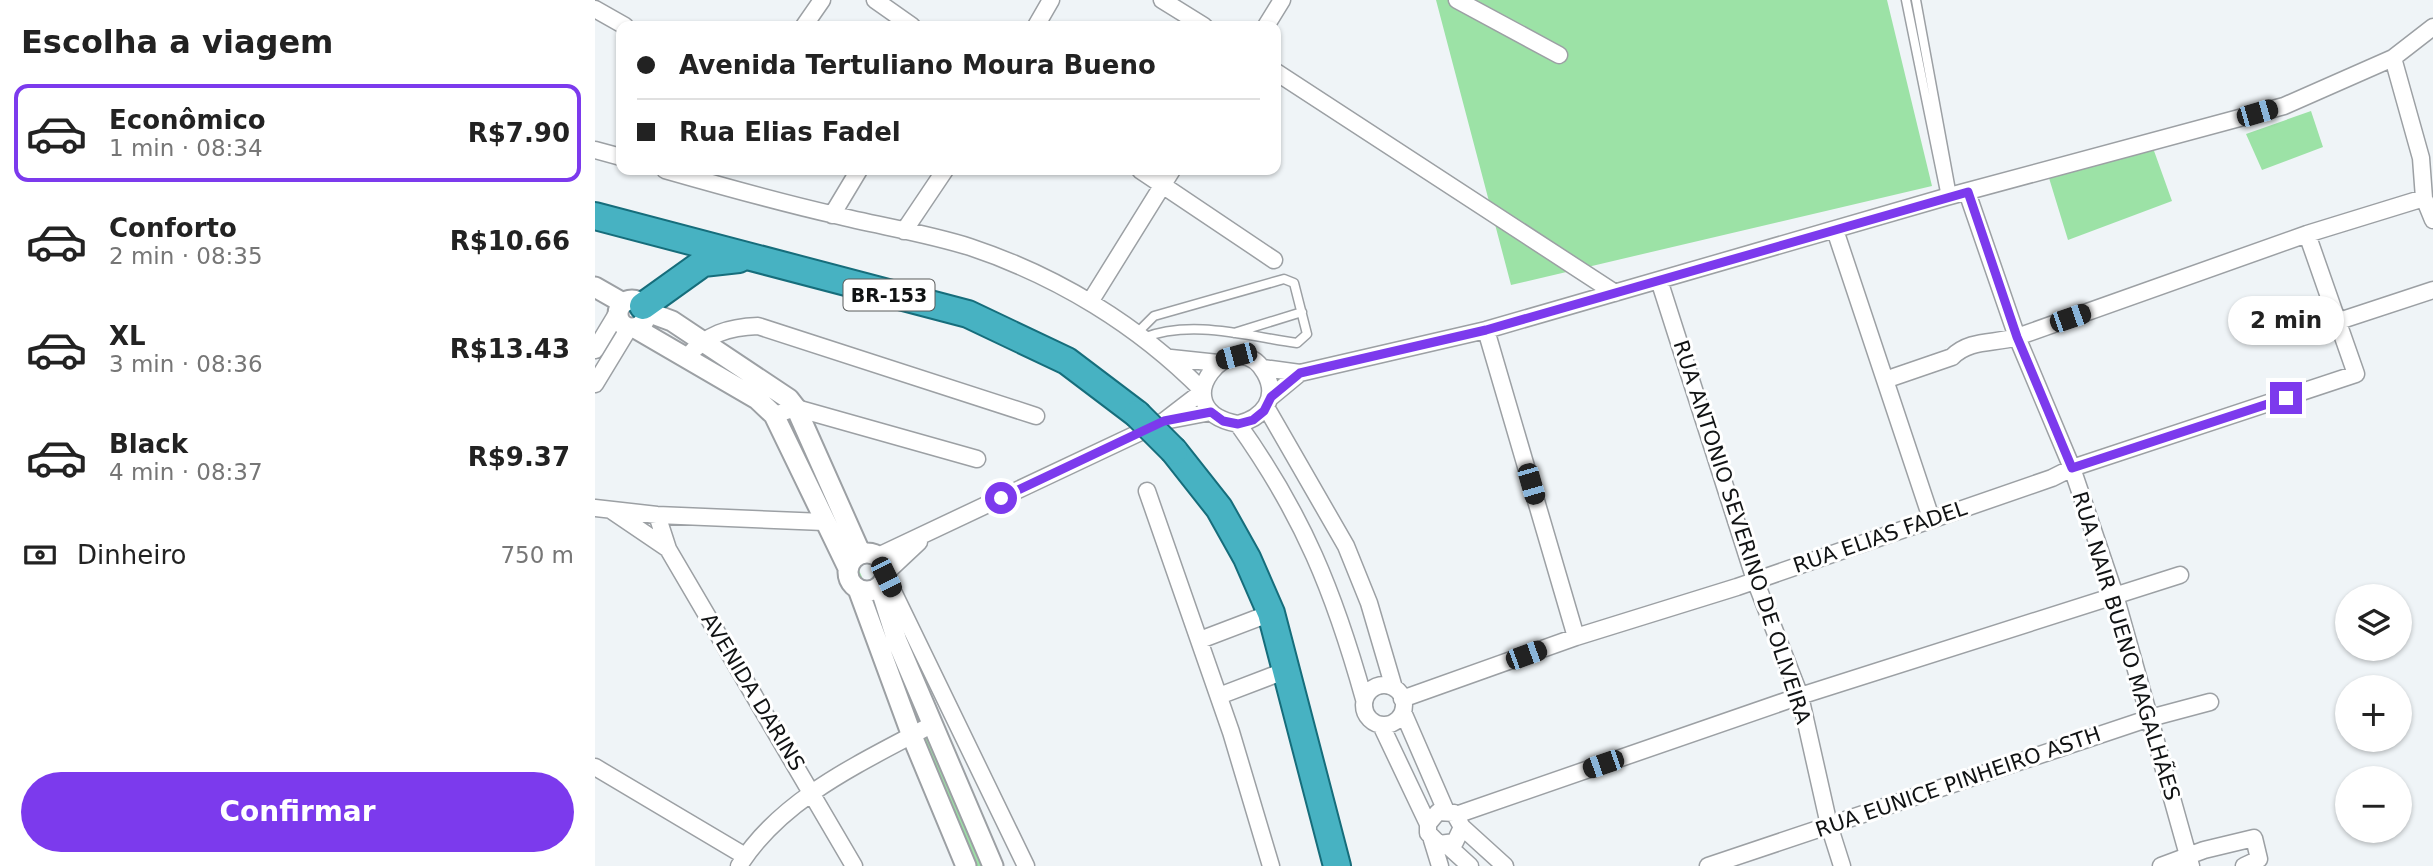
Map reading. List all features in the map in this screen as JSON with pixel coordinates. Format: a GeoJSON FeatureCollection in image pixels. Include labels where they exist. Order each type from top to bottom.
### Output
{"type":"FeatureCollection","features":[{"type":"Feature","properties":{"kind":"highway","name":"BR-153"},"geometry":{"type":"LineString","coordinates":[[607,220],[968,314],[1067,361],[1137,414],[1174,451],[1219,508],[1247,558],[1271,613],[1337,866]]}},
{"type":"Feature","properties":{"kind":"highway"},"geometry":{"type":"LineString","coordinates":[[632,314],[703,263],[753,257]]}},
{"type":"Feature","properties":{"kind":"street"},"geometry":{"type":"LineString","coordinates":[[807,21],[821,0]]}},
{"type":"Feature","properties":{"kind":"street"},"geometry":{"type":"LineString","coordinates":[[875,0],[905,21]]}},
{"type":"Feature","properties":{"kind":"street"},"geometry":{"type":"LineString","coordinates":[[1039,21],[1051,0]]}},
{"type":"Feature","properties":{"kind":"street"},"geometry":{"type":"LineString","coordinates":[[1162,0],[1196,21]]}},
{"type":"Feature","properties":{"kind":"street"},"geometry":{"type":"LineString","coordinates":[[1269,21],[1282,0]]}},
{"type":"Feature","properties":{"kind":"street"},"geometry":{"type":"LineString","coordinates":[[1457,0],[1559,55]]}},
{"type":"Feature","properties":{"kind":"street"},"geometry":{"type":"LineString","coordinates":[[595,9],[616,21]]}},
{"type":"Feature","properties":{"kind":"street"},"geometry":{"type":"LineString","coordinates":[[1263,368],[1300,373],[1486,330],[1955,195],[2284,106],[2393,58],[2433,27]]}},
{"type":"Feature","properties":{"kind":"street"},"geometry":{"type":"LineString","coordinates":[[2393,58],[2427,156],[2424,198],[2433,220]]}},
{"type":"Feature","properties":{"kind":"street"},"geometry":{"type":"LineString","coordinates":[[1281,75],[1615,293]]}},
{"type":"Feature","properties":{"kind":"street"},"geometry":{"type":"LineString","coordinates":[[595,150],[616,156]]}},
{"type":"Feature","properties":{"kind":"street"},"geometry":{"type":"LineString","coordinates":[[832,215],[856,175]]}},
{"type":"Feature","properties":{"kind":"street"},"geometry":{"type":"LineString","coordinates":[[904,231],[942,175]]}},
{"type":"Feature","properties":{"kind":"street"},"geometry":{"type":"LineString","coordinates":[[1148,175],[1274,260]]}},
{"type":"Feature","properties":{"kind":"street"},"geometry":{"type":"LineString","coordinates":[[1090,302],[1169,175]]}},
{"type":"Feature","properties":{"kind":"street"},"geometry":{"type":"LineString","coordinates":[[713,176],[832,215],[968,246],[1029,271],[1090,302],[1171,358],[1203,391],[1211,412],[1223,421],[1238,424],[1253,420],[1268,402],[1300,373]]}},
{"type":"Feature","properties":{"kind":"street","name":"RUA NAIR BUENO MAGALHÃES"},"geometry":{"type":"LineString","coordinates":[[1955,195],[2072,468],[2115,595],[2189,861]]}},
{"type":"Feature","properties":{"kind":"street"},"geometry":{"type":"LineString","coordinates":[[1885,380],[1952,357],[1960,349],[1985,341],[1998,343],[2017,337],[2307,234],[2424,198]]}},
{"type":"Feature","properties":{"kind":"street"},"geometry":{"type":"LineString","coordinates":[[1835,230],[1931,518]]}},
{"type":"Feature","properties":{"kind":"street"},"geometry":{"type":"LineString","coordinates":[[2307,234],[2339,321],[2433,290]]}},
{"type":"Feature","properties":{"kind":"street","name":"RUA ANTONIO SEVERINO DE OLIVEIRA"},"geometry":{"type":"LineString","coordinates":[[1659,281],[1755,580],[1800,696],[1829,825],[1842,866]]}},
{"type":"Feature","properties":{"kind":"street"},"geometry":{"type":"LineString","coordinates":[[595,287],[687,357],[757,399],[774,415],[824,522],[873,569],[897,642],[993,866]]}},
{"type":"Feature","properties":{"kind":"street"},"geometry":{"type":"LineString","coordinates":[[632,314],[672,321],[789,399],[796,408],[873,569],[1025,866]]}},
{"type":"Feature","properties":{"kind":"street"},"geometry":{"type":"LineString","coordinates":[[595,350],[632,314]]}},
{"type":"Feature","properties":{"kind":"street"},"geometry":{"type":"LineString","coordinates":[[595,384],[632,314]]}},
{"type":"Feature","properties":{"kind":"street","name":"RUA ELIAS FADEL"},"geometry":{"type":"LineString","coordinates":[[1400,699],[1576,637],[1755,580],[2052,478],[2072,468],[2356,374],[2339,321]]}},
{"type":"Feature","properties":{"kind":"street"},"geometry":{"type":"LineString","coordinates":[[687,357],[700,341],[734,327],[758,326],[1036,416]]}},
{"type":"Feature","properties":{"kind":"street"},"geometry":{"type":"LineString","coordinates":[[1486,330],[1576,637]]}},
{"type":"Feature","properties":{"kind":"street"},"geometry":{"type":"LineString","coordinates":[[873,569],[932,531],[1164,421],[1203,391],[1210,370],[1218,363],[1236,356],[1251,359],[1263,368],[1270,382],[1268,402],[1346,546],[1369,603],[1400,699],[1455,818],[1505,866]]}},
{"type":"Feature","properties":{"kind":"street"},"geometry":{"type":"LineString","coordinates":[[1171,358],[1218,363]]}},
{"type":"Feature","properties":{"kind":"street"},"geometry":{"type":"LineString","coordinates":[[774,415],[796,408],[977,458]]}},
{"type":"Feature","properties":{"kind":"street"},"geometry":{"type":"LineString","coordinates":[[1164,421],[1211,412]]}},
{"type":"Feature","properties":{"kind":"street"},"geometry":{"type":"LineString","coordinates":[[1238,424],[1283,490],[1318,559],[1340,614],[1364,699],[1366,716],[1381,725],[1436,836],[1470,866]]}},
{"type":"Feature","properties":{"kind":"street"},"geometry":{"type":"LineString","coordinates":[[1147,491],[1219,696],[1271,866]]}},
{"type":"Feature","properties":{"kind":"street"},"geometry":{"type":"LineString","coordinates":[[602,509],[824,522]]}},
{"type":"Feature","properties":{"kind":"street"},"geometry":{"type":"LineString","coordinates":[[602,509],[668,549]]}},
{"type":"Feature","properties":{"kind":"street","name":"AVENIDA DARINS"},"geometry":{"type":"LineString","coordinates":[[657,514],[668,549],[855,866]]}},
{"type":"Feature","properties":{"kind":"street"},"geometry":{"type":"LineString","coordinates":[[873,569],[873,591],[858,589],[912,736],[966,866]]}},
{"type":"Feature","properties":{"kind":"street"},"geometry":{"type":"LineString","coordinates":[[1440,866],[1432,817],[1455,818],[1800,696],[2180,575]]}},
{"type":"Feature","properties":{"kind":"street"},"geometry":{"type":"LineString","coordinates":[[1200,640],[1271,613]]}},
{"type":"Feature","properties":{"kind":"street"},"geometry":{"type":"LineString","coordinates":[[1219,696],[1287,670]]}},
{"type":"Feature","properties":{"kind":"street"},"geometry":{"type":"LineString","coordinates":[[1364,699],[1377,686],[1400,699]]}},
{"type":"Feature","properties":{"kind":"street"},"geometry":{"type":"LineString","coordinates":[[1381,725],[1398,719],[1400,699]]}},
{"type":"Feature","properties":{"kind":"street","name":"RUA EUNICE PINHEIRO ASTH"},"geometry":{"type":"LineString","coordinates":[[1708,866],[2150,718],[2210,702]]}},
{"type":"Feature","properties":{"kind":"street"},"geometry":{"type":"LineString","coordinates":[[595,767],[742,861],[812,792],[933,724]]}},
{"type":"Feature","properties":{"kind":"street"},"geometry":{"type":"LineString","coordinates":[[1436,836],[1455,842],[1455,818]]}},
{"type":"Feature","properties":{"kind":"street"},"geometry":{"type":"LineString","coordinates":[[2161,866],[2189,861],[2254,838],[2259,859],[2244,866]]}},
{"type":"Feature","properties":{"kind":"lane"},"geometry":{"type":"LineString","coordinates":[[1906,0],[1955,195]]}},
{"type":"Feature","properties":{"kind":"lane"},"geometry":{"type":"LineString","coordinates":[[1916,0],[1955,195]]}},
{"type":"Feature","properties":{"kind":"lane"},"geometry":{"type":"LineString","coordinates":[[1284,279],[1294,283],[1307,334],[1297,343],[1167,329],[1140,336],[1153,316],[1284,279]]}},
{"type":"Feature","properties":{"kind":"lane"},"geometry":{"type":"LineString","coordinates":[[1232,334],[1302,312]]}},
{"type":"Feature","properties":{"kind":"green space"},"geometry":{"type":"Polygon","coordinates":[[[1436,0],[1887,0],[1932,186],[1511,285],[1436,0]]]}},
{"type":"Feature","properties":{"kind":"green space"},"geometry":{"type":"Polygon","coordinates":[[[2311,111],[2323,147],[2262,170],[2246,134],[2311,111]]]}},
{"type":"Feature","properties":{"kind":"green space"},"geometry":{"type":"Polygon","coordinates":[[[2153,148],[2172,201],[2068,240],[2049,178],[2153,148]]]}},
{"type":"Feature","properties":{"kind":"green space"},"geometry":{"type":"Polygon","coordinates":[[[796,422],[985,866],[973,866],[789,424],[796,422]]]}},
{"type":"Feature","properties":{"kind":"route"},"geometry":{"type":"LineString","coordinates":[[1001,498],[1164,421],[1211,412],[1223,421],[1238,424],[1253,420],[1264,411],[1271,397],[1300,373],[1486,330],[1968,192],[2017,337],[2072,468],[2286,398]]}}]}
